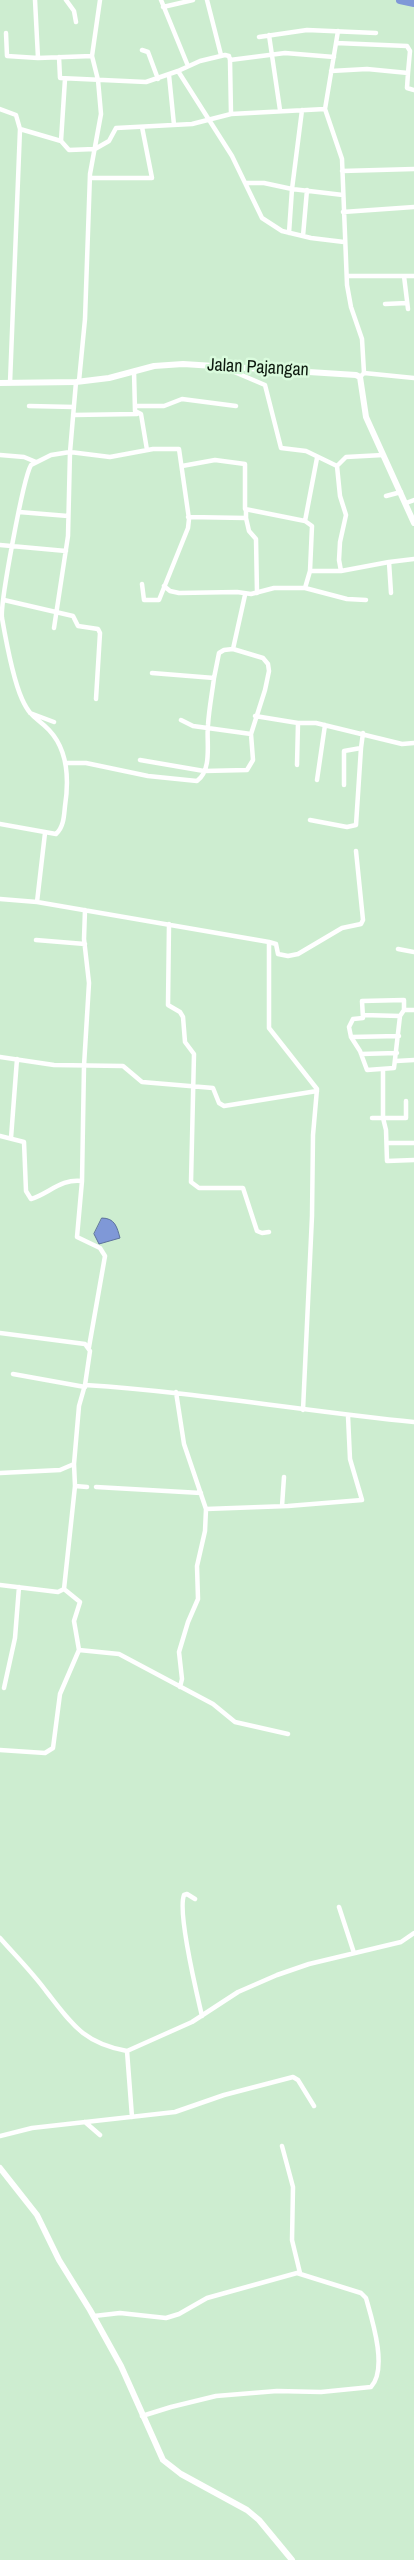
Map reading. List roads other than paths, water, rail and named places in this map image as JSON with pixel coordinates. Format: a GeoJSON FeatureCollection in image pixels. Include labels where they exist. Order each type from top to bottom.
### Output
{"type":"FeatureCollection","features":[{"type":"Feature","properties":{"kind":"main road","name":"Jalan Pajangan"},"geometry":{"type":"LineString","coordinates":[[0,383],[78,382],[109,378],[154,366],[183,364],[362,375]]}},
{"type":"Feature","properties":{"kind":"main road"},"geometry":{"type":"LineString","coordinates":[[362,375],[364,414],[414,523]]}},
{"type":"Feature","properties":{"kind":"main road"},"geometry":{"type":"LineString","coordinates":[[0,2168],[37,2215],[60,2260],[94,2316],[121,2366],[163,2460],[181,2474],[247,2510],[292,2560]]}},
{"type":"Feature","properties":{"kind":"street"},"geometry":{"type":"LineString","coordinates":[[35,0],[38,58]]}},
{"type":"Feature","properties":{"kind":"street"},"geometry":{"type":"LineString","coordinates":[[66,0],[74,11],[76,22]]}},
{"type":"Feature","properties":{"kind":"street"},"geometry":{"type":"LineString","coordinates":[[54,628],[66,551],[73,415],[85,319],[90,178],[100,120],[98,80],[92,56],[100,0]]}},
{"type":"Feature","properties":{"kind":"street"},"geometry":{"type":"LineString","coordinates":[[161,0],[188,66]]}},
{"type":"Feature","properties":{"kind":"street"},"geometry":{"type":"LineString","coordinates":[[163,7],[193,0]]}},
{"type":"Feature","properties":{"kind":"street"},"geometry":{"type":"LineString","coordinates":[[207,0],[221,55]]}},
{"type":"Feature","properties":{"kind":"street"},"geometry":{"type":"LineString","coordinates":[[259,37],[307,30],[376,33]]}},
{"type":"Feature","properties":{"kind":"street"},"geometry":{"type":"LineString","coordinates":[[338,32],[325,109],[342,159],[344,242],[347,276],[351,307],[362,339],[362,375],[414,378]]}},
{"type":"Feature","properties":{"kind":"street"},"geometry":{"type":"LineString","coordinates":[[6,33],[6,56]]}},
{"type":"Feature","properties":{"kind":"street"},"geometry":{"type":"LineString","coordinates":[[269,35],[280,110]]}},
{"type":"Feature","properties":{"kind":"street"},"geometry":{"type":"LineString","coordinates":[[336,43],[407,46],[410,52],[407,88],[414,90]]}},
{"type":"Feature","properties":{"kind":"street"},"geometry":{"type":"LineString","coordinates":[[142,50],[148,52],[158,79]]}},
{"type":"Feature","properties":{"kind":"street"},"geometry":{"type":"LineString","coordinates":[[230,60],[272,54],[334,56]]}},
{"type":"Feature","properties":{"kind":"street"},"geometry":{"type":"LineString","coordinates":[[59,57],[59,77],[146,82],[221,55],[228,55],[230,60],[231,114]]}},
{"type":"Feature","properties":{"kind":"street"},"geometry":{"type":"LineString","coordinates":[[0,56],[38,58],[92,56]]}},
{"type":"Feature","properties":{"kind":"street"},"geometry":{"type":"LineString","coordinates":[[331,71],[367,69],[408,73]]}},
{"type":"Feature","properties":{"kind":"street"},"geometry":{"type":"LineString","coordinates":[[178,71],[207,120],[232,156],[262,218],[282,231],[344,242]]}},
{"type":"Feature","properties":{"kind":"street"},"geometry":{"type":"LineString","coordinates":[[169,75],[174,124]]}},
{"type":"Feature","properties":{"kind":"street"},"geometry":{"type":"LineString","coordinates":[[61,142],[65,78]]}},
{"type":"Feature","properties":{"kind":"street"},"geometry":{"type":"LineString","coordinates":[[0,109],[16,116],[20,129],[10,383]]}},
{"type":"Feature","properties":{"kind":"street"},"geometry":{"type":"LineString","coordinates":[[20,129],[61,142],[69,150],[94,150],[109,141],[115,129],[192,124],[231,114],[325,109]]}},
{"type":"Feature","properties":{"kind":"street"},"geometry":{"type":"LineString","coordinates":[[289,233],[292,189],[302,110]]}},
{"type":"Feature","properties":{"kind":"street"},"geometry":{"type":"LineString","coordinates":[[90,178],[152,178],[142,127]]}},
{"type":"Feature","properties":{"kind":"street"},"geometry":{"type":"LineString","coordinates":[[342,171],[414,169]]}},
{"type":"Feature","properties":{"kind":"street"},"geometry":{"type":"LineString","coordinates":[[245,183],[264,183],[292,189],[343,195]]}},
{"type":"Feature","properties":{"kind":"street"},"geometry":{"type":"LineString","coordinates":[[303,236],[307,190]]}},
{"type":"Feature","properties":{"kind":"street"},"geometry":{"type":"LineString","coordinates":[[343,212],[414,207]]}},
{"type":"Feature","properties":{"kind":"street"},"geometry":{"type":"LineString","coordinates":[[347,276],[414,276]]}},
{"type":"Feature","properties":{"kind":"street"},"geometry":{"type":"LineString","coordinates":[[404,276],[408,309]]}},
{"type":"Feature","properties":{"kind":"street"},"geometry":{"type":"LineString","coordinates":[[385,304],[407,303]]}},
{"type":"Feature","properties":{"kind":"street"},"geometry":{"type":"LineString","coordinates":[[224,367],[265,385],[275,419],[280,447],[306,451],[337,466]]}},
{"type":"Feature","properties":{"kind":"street"},"geometry":{"type":"LineString","coordinates":[[134,371],[136,412],[141,415],[147,450]]}},
{"type":"Feature","properties":{"kind":"street"},"geometry":{"type":"LineString","coordinates":[[136,406],[164,406],[182,399],[236,406]]}},
{"type":"Feature","properties":{"kind":"street"},"geometry":{"type":"LineString","coordinates":[[29,406],[74,407]]}},
{"type":"Feature","properties":{"kind":"street"},"geometry":{"type":"LineString","coordinates":[[73,415],[141,415]]}},
{"type":"Feature","properties":{"kind":"street"},"geometry":{"type":"LineString","coordinates":[[0,824],[56,834],[63,821],[68,782],[66,763],[60,747],[49,730],[29,712],[21,697],[1,616],[12,546],[28,470],[36,462],[51,455],[70,452],[110,457],[147,450],[178,448],[182,466],[188,528],[159,600],[156,602],[143,598],[142,584]]}},
{"type":"Feature","properties":{"kind":"street"},"geometry":{"type":"LineString","coordinates":[[0,455],[30,458],[36,462]]}},
{"type":"Feature","properties":{"kind":"street"},"geometry":{"type":"LineString","coordinates":[[337,466],[346,457],[383,455]]}},
{"type":"Feature","properties":{"kind":"street"},"geometry":{"type":"LineString","coordinates":[[305,521],[318,458]]}},
{"type":"Feature","properties":{"kind":"street"},"geometry":{"type":"LineString","coordinates":[[182,466],[215,460],[245,464],[246,518],[249,531],[256,538],[257,593]]}},
{"type":"Feature","properties":{"kind":"street"},"geometry":{"type":"LineString","coordinates":[[337,466],[340,496],[346,515],[340,542],[339,560],[341,571]]}},
{"type":"Feature","properties":{"kind":"street"},"geometry":{"type":"LineString","coordinates":[[386,496],[401,492]]}},
{"type":"Feature","properties":{"kind":"street"},"geometry":{"type":"LineString","coordinates":[[406,503],[414,500]]}},
{"type":"Feature","properties":{"kind":"street"},"geometry":{"type":"LineString","coordinates":[[246,510],[305,521],[312,526],[310,571],[306,588]]}},
{"type":"Feature","properties":{"kind":"street"},"geometry":{"type":"LineString","coordinates":[[19,512],[68,516]]}},
{"type":"Feature","properties":{"kind":"street"},"geometry":{"type":"LineString","coordinates":[[188,517],[246,518]]}},
{"type":"Feature","properties":{"kind":"street"},"geometry":{"type":"LineString","coordinates":[[0,545],[66,551]]}},
{"type":"Feature","properties":{"kind":"street"},"geometry":{"type":"LineString","coordinates":[[310,571],[341,571],[414,559]]}},
{"type":"Feature","properties":{"kind":"street"},"geometry":{"type":"LineString","coordinates":[[389,562],[391,593]]}},
{"type":"Feature","properties":{"kind":"street"},"geometry":{"type":"LineString","coordinates":[[164,586],[180,593],[237,592],[245,595],[274,588],[306,588],[347,599],[362,598],[366,600]]}},
{"type":"Feature","properties":{"kind":"street"},"geometry":{"type":"LineString","coordinates":[[233,649],[245,595]]}},
{"type":"Feature","properties":{"kind":"street"},"geometry":{"type":"LineString","coordinates":[[4,600],[73,616],[78,626],[95,628],[99,631],[96,699]]}},
{"type":"Feature","properties":{"kind":"street"},"geometry":{"type":"LineString","coordinates":[[66,763],[86,763],[148,776],[194,782],[202,777],[204,771],[208,759],[208,726],[219,653],[224,650],[233,649],[263,658],[268,664],[265,690],[251,734],[253,760],[246,771],[204,771],[140,760]]}},
{"type":"Feature","properties":{"kind":"street"},"geometry":{"type":"LineString","coordinates":[[152,673],[214,678]]}},
{"type":"Feature","properties":{"kind":"street"},"geometry":{"type":"LineString","coordinates":[[29,712],[54,722]]}},
{"type":"Feature","properties":{"kind":"street"},"geometry":{"type":"LineString","coordinates":[[256,716],[298,723],[325,725],[402,744],[414,743]]}},
{"type":"Feature","properties":{"kind":"street"},"geometry":{"type":"LineString","coordinates":[[181,720],[193,726],[208,726],[211,729],[251,734]]}},
{"type":"Feature","properties":{"kind":"street"},"geometry":{"type":"LineString","coordinates":[[297,765],[298,723]]}},
{"type":"Feature","properties":{"kind":"street"},"geometry":{"type":"LineString","coordinates":[[317,780],[325,725]]}},
{"type":"Feature","properties":{"kind":"street"},"geometry":{"type":"LineString","coordinates":[[310,820],[348,827],[356,825],[360,748],[363,733]]}},
{"type":"Feature","properties":{"kind":"street"},"geometry":{"type":"LineString","coordinates":[[344,785],[344,751],[360,748]]}},
{"type":"Feature","properties":{"kind":"street"},"geometry":{"type":"LineString","coordinates":[[37,902],[45,833]]}},
{"type":"Feature","properties":{"kind":"street"},"geometry":{"type":"LineString","coordinates":[[0,899],[37,902],[269,942],[276,944],[278,954],[293,956],[342,928],[361,924],[356,851]]}},
{"type":"Feature","properties":{"kind":"street"},"geometry":{"type":"LineString","coordinates":[[64,1590],[75,1486],[74,1464],[79,1406],[85,1386],[89,1347],[105,1256],[104,1250],[77,1237],[82,1181],[84,1066],[89,983],[85,944],[85,910]]}},
{"type":"Feature","properties":{"kind":"street"},"geometry":{"type":"LineString","coordinates":[[169,924],[168,1005],[180,1012],[183,1017],[184,1042],[194,1054],[191,1182],[200,1188],[243,1188],[257,1231],[262,1234],[269,1232]]}},
{"type":"Feature","properties":{"kind":"street"},"geometry":{"type":"LineString","coordinates":[[36,940],[85,944]]}},
{"type":"Feature","properties":{"kind":"street"},"geometry":{"type":"LineString","coordinates":[[269,942],[269,1028],[316,1083],[317,1091],[313,1135],[312,1216],[303,1410]]}},
{"type":"Feature","properties":{"kind":"street"},"geometry":{"type":"LineString","coordinates":[[398,949],[414,952]]}},
{"type":"Feature","properties":{"kind":"street"},"geometry":{"type":"LineString","coordinates":[[362,1000],[404,1000],[404,1010],[400,1016],[394,1068],[367,1070],[361,1054],[351,1037],[349,1027],[353,1019],[363,1018],[362,1000]]}},
{"type":"Feature","properties":{"kind":"street"},"geometry":{"type":"LineString","coordinates":[[404,1010],[414,1010]]}},
{"type":"Feature","properties":{"kind":"street"},"geometry":{"type":"LineString","coordinates":[[363,1015],[400,1016]]}},
{"type":"Feature","properties":{"kind":"street"},"geometry":{"type":"LineString","coordinates":[[351,1037],[399,1036]]}},
{"type":"Feature","properties":{"kind":"street"},"geometry":{"type":"LineString","coordinates":[[361,1054],[397,1053]]}},
{"type":"Feature","properties":{"kind":"street"},"geometry":{"type":"LineString","coordinates":[[0,1056],[54,1065],[123,1066],[142,1082],[213,1088],[219,1103],[227,1107],[317,1091]]}},
{"type":"Feature","properties":{"kind":"street"},"geometry":{"type":"LineString","coordinates":[[11,1138],[17,1059]]}},
{"type":"Feature","properties":{"kind":"street"},"geometry":{"type":"LineString","coordinates":[[396,1061],[414,1060]]}},
{"type":"Feature","properties":{"kind":"street"},"geometry":{"type":"LineString","coordinates":[[382,1069],[383,1118],[388,1161],[414,1160]]}},
{"type":"Feature","properties":{"kind":"street"},"geometry":{"type":"LineString","coordinates":[[372,1118],[406,1118],[406,1101]]}},
{"type":"Feature","properties":{"kind":"street"},"geometry":{"type":"LineString","coordinates":[[0,1136],[24,1142],[28,1197],[31,1199],[63,1183],[75,1180],[82,1181]]}},
{"type":"Feature","properties":{"kind":"street"},"geometry":{"type":"LineString","coordinates":[[387,1143],[414,1143]]}},
{"type":"Feature","properties":{"kind":"street"},"geometry":{"type":"LineString","coordinates":[[0,1333],[74,1341],[89,1347]]}},
{"type":"Feature","properties":{"kind":"street"},"geometry":{"type":"LineString","coordinates":[[13,1374],[85,1386],[176,1392],[348,1416],[414,1422]]}},
{"type":"Feature","properties":{"kind":"street"},"geometry":{"type":"LineString","coordinates":[[176,1392],[184,1444],[206,1509],[205,1531],[197,1566],[198,1599],[188,1622],[179,1652],[182,1679],[180,1687]]}},
{"type":"Feature","properties":{"kind":"street"},"geometry":{"type":"LineString","coordinates":[[206,1509],[362,1500],[350,1458],[348,1416]]}},
{"type":"Feature","properties":{"kind":"street"},"geometry":{"type":"LineString","coordinates":[[0,1474],[60,1470],[74,1464]]}},
{"type":"Feature","properties":{"kind":"street"},"geometry":{"type":"LineString","coordinates":[[282,1506],[284,1477]]}},
{"type":"Feature","properties":{"kind":"street"},"geometry":{"type":"LineString","coordinates":[[75,1486],[87,1487]]}},
{"type":"Feature","properties":{"kind":"street"},"geometry":{"type":"LineString","coordinates":[[96,1487],[201,1492]]}},
{"type":"Feature","properties":{"kind":"street"},"geometry":{"type":"LineString","coordinates":[[0,1585],[58,1592],[64,1590]]}},
{"type":"Feature","properties":{"kind":"street"},"geometry":{"type":"LineString","coordinates":[[4,1688],[15,1638],[19,1587]]}},
{"type":"Feature","properties":{"kind":"street"},"geometry":{"type":"LineString","coordinates":[[0,1750],[32,1753],[51,1751],[62,1687],[79,1650],[74,1620],[80,1602],[64,1590]]}},
{"type":"Feature","properties":{"kind":"street"},"geometry":{"type":"LineString","coordinates":[[79,1650],[119,1654],[214,1704],[235,1722],[288,1734]]}},
{"type":"Feature","properties":{"kind":"street"},"geometry":{"type":"LineString","coordinates":[[195,1899],[187,1894],[184,1895],[182,1906],[190,1963],[202,2016]]}},
{"type":"Feature","properties":{"kind":"street"},"geometry":{"type":"LineString","coordinates":[[339,1907],[354,1953]]}},
{"type":"Feature","properties":{"kind":"street"},"geometry":{"type":"LineString","coordinates":[[0,1938],[46,1991],[61,2012],[86,2037],[105,2047],[127,2051],[202,2016],[238,1992],[277,1975],[401,1942],[414,1933]]}},
{"type":"Feature","properties":{"kind":"street"},"geometry":{"type":"LineString","coordinates":[[127,2051],[132,2117]]}},
{"type":"Feature","properties":{"kind":"street"},"geometry":{"type":"LineString","coordinates":[[0,2136],[32,2128],[183,2110],[224,2094],[293,2077],[298,2080],[314,2106]]}},
{"type":"Feature","properties":{"kind":"street"},"geometry":{"type":"LineString","coordinates":[[85,2122],[100,2135]]}},
{"type":"Feature","properties":{"kind":"street"},"geometry":{"type":"LineString","coordinates":[[282,2146],[293,2187],[292,2240],[300,2273]]}},
{"type":"Feature","properties":{"kind":"street"},"geometry":{"type":"LineString","coordinates":[[94,2316],[120,2313],[166,2318],[179,2314],[207,2298],[300,2273],[364,2295],[379,2352],[373,2386],[320,2392],[277,2391],[216,2396],[171,2406],[142,2416]]}},
{"type":"Feature","properties":{"kind":"water"},"geometry":{"type":"Polygon","coordinates":[[[102,1218],[113,1221],[120,1238],[99,1244],[94,1234],[102,1218]]]}},
{"type":"Feature","properties":{"kind":"waterway"},"geometry":{"type":"LineString","coordinates":[[400,0],[414,3]]}}]}
